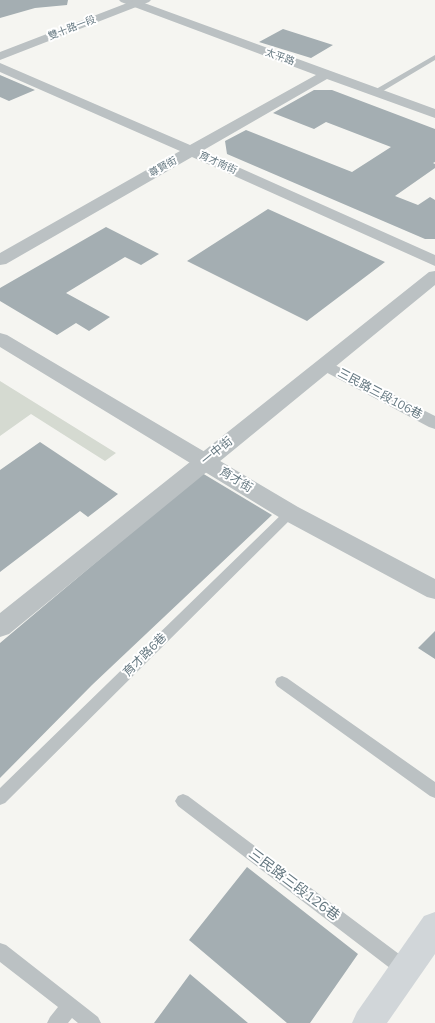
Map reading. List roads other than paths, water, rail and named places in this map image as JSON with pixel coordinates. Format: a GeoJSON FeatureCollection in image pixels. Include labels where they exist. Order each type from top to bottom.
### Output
{"type":"FeatureCollection","features":[{"type":"Feature","properties":{"kind":"main road"},"geometry":{"type":"LineString","coordinates":[[368,1023],[435,927]]}},
{"type":"Feature","properties":{"kind":"street","name":"雙十路一段"},"geometry":{"type":"LineString","coordinates":[[21,35],[114,0]]}},
{"type":"Feature","properties":{"kind":"street","name":"雙十路一段"},"geometry":{"type":"LineString","coordinates":[[0,56],[135,1]]}},
{"type":"Feature","properties":{"kind":"street","name":"太平路"},"geometry":{"type":"LineString","coordinates":[[135,1],[435,114]]}},
{"type":"Feature","properties":{"kind":"street","name":"育才南街"},"geometry":{"type":"LineString","coordinates":[[0,67],[435,261]]}},
{"type":"Feature","properties":{"kind":"street","name":"尊賢街"},"geometry":{"type":"LineString","coordinates":[[0,260],[326,74]]}},
{"type":"Feature","properties":{"kind":"street","name":"一中街"},"geometry":{"type":"LineString","coordinates":[[0,627],[325,365],[432,282]]}},
{"type":"Feature","properties":{"kind":"street","name":"育才街"},"geometry":{"type":"LineString","coordinates":[[0,338],[290,512],[435,590]]}},
{"type":"Feature","properties":{"kind":"street","name":"三民路三段106巷"},"geometry":{"type":"LineString","coordinates":[[325,365],[435,423]]}},
{"type":"Feature","properties":{"kind":"lane"},"geometry":{"type":"LineString","coordinates":[[375,92],[435,56]]}},
{"type":"Feature","properties":{"kind":"lane","name":"育才路6巷"},"geometry":{"type":"LineString","coordinates":[[0,798],[290,512]]}},
{"type":"Feature","properties":{"kind":"lane"},"geometry":{"type":"LineString","coordinates":[[282,682],[435,791]]}},
{"type":"Feature","properties":{"kind":"lane","name":"三民路三段126巷"},"geometry":{"type":"LineString","coordinates":[[183,801],[405,969]]}},
{"type":"Feature","properties":{"kind":"lane"},"geometry":{"type":"LineString","coordinates":[[0,952],[92,1023]]}},
{"type":"Feature","properties":{"kind":"lane"},"geometry":{"type":"LineString","coordinates":[[56,1023],[71,1006]]}}]}
